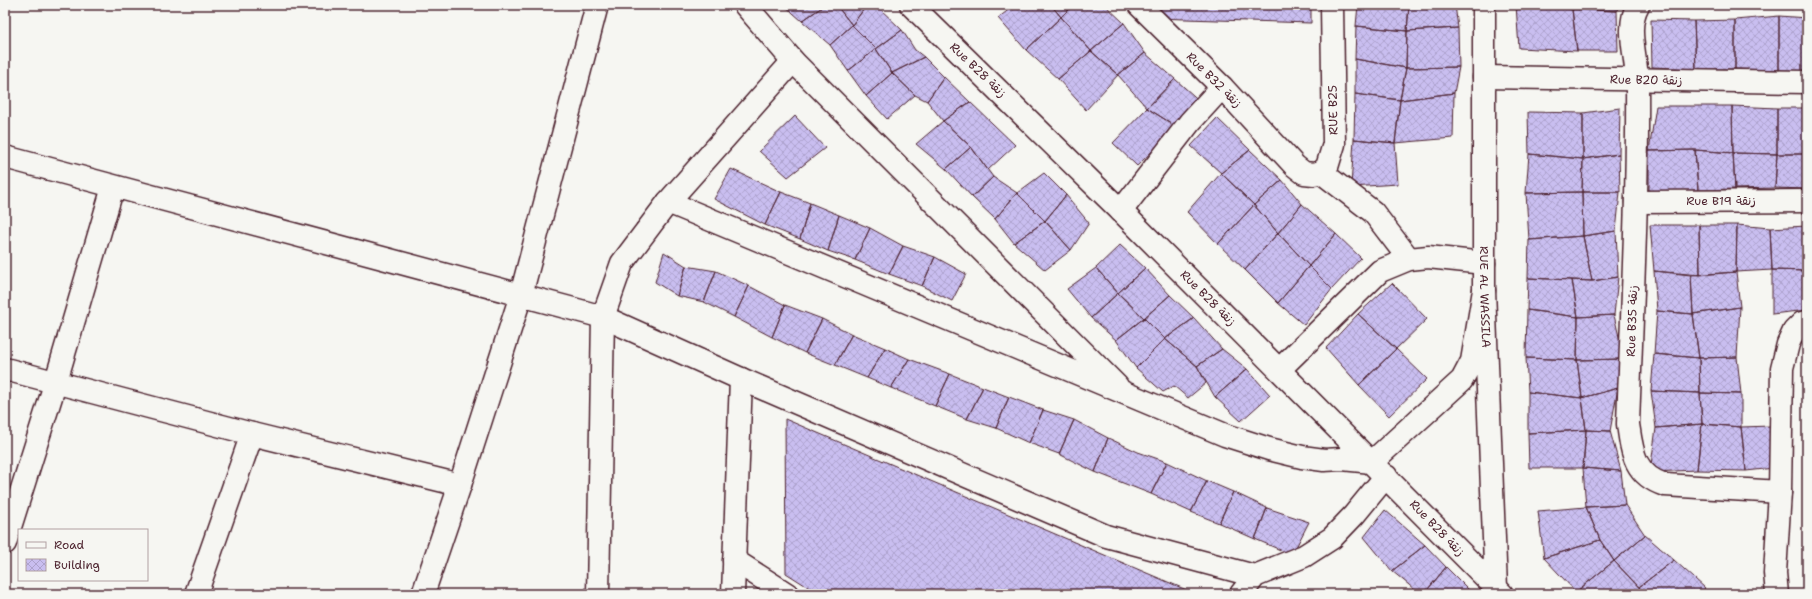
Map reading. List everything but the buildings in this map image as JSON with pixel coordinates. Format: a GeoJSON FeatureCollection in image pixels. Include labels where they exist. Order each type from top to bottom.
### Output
{"type":"FeatureCollection","features":[{"type":"Feature","properties":{"kind":"street"},"geometry":{"type":"LineString","coordinates":[[423,594],[460,485],[521,295],[596,5]]}},
{"type":"Feature","properties":{"kind":"street"},"geometry":{"type":"LineString","coordinates":[[745,5],[793,60],[1125,394]]}},
{"type":"Feature","properties":{"kind":"street","name":"Rue B28 زنقة"},"geometry":{"type":"LineString","coordinates":[[911,5],[1122,211],[1499,591]]}},
{"type":"Feature","properties":{"kind":"street","name":"Rue B32 زنقة"},"geometry":{"type":"LineString","coordinates":[[1139,5],[1222,87],[1295,166],[1304,172],[1314,174],[1322,172]]}},
{"type":"Feature","properties":{"kind":"street","name":"RUE B25"},"geometry":{"type":"LineString","coordinates":[[1322,172],[1327,167],[1334,144],[1332,5]]}},
{"type":"Feature","properties":{"kind":"street","name":"RUE AL WASSILA"},"geometry":{"type":"LineString","coordinates":[[1484,5],[1484,290],[1499,591]]}},
{"type":"Feature","properties":{"kind":"street","name":"Rue B35 زنقة"},"geometry":{"type":"LineString","coordinates":[[1638,5],[1633,13],[1632,26],[1638,80],[1636,202],[1628,424],[1631,451],[1639,468],[1657,482],[1665,485],[1780,492]]}},
{"type":"Feature","properties":{"kind":"street"},"geometry":{"type":"LineString","coordinates":[[598,594],[603,317],[622,263],[668,202],[793,60]]}},
{"type":"Feature","properties":{"kind":"street","name":"Rue B20 زنقة"},"geometry":{"type":"LineString","coordinates":[[1484,77],[1807,82]]}},
{"type":"Feature","properties":{"kind":"street"},"geometry":{"type":"LineString","coordinates":[[1122,211],[1190,122],[1222,87]]}},
{"type":"Feature","properties":{"kind":"street"},"geometry":{"type":"LineString","coordinates":[[5,157],[603,317],[741,379],[1106,536],[1255,576]]}},
{"type":"Feature","properties":{"kind":"street"},"geometry":{"type":"LineString","coordinates":[[1322,172],[1373,212],[1409,259]]}},
{"type":"Feature","properties":{"kind":"street"},"geometry":{"type":"LineString","coordinates":[[5,543],[56,381],[113,187]]}},
{"type":"Feature","properties":{"kind":"street","name":"Rue B19 زنقة"},"geometry":{"type":"LineString","coordinates":[[1636,202],[1807,201]]}},
{"type":"Feature","properties":{"kind":"street"},"geometry":{"type":"LineString","coordinates":[[668,202],[1225,435],[1270,449],[1324,460],[1342,459],[1379,469]]}},
{"type":"Feature","properties":{"kind":"street"},"geometry":{"type":"LineString","coordinates":[[1280,369],[1380,271],[1409,259],[1428,257],[1484,264]]}},
{"type":"Feature","properties":{"kind":"street"},"geometry":{"type":"LineString","coordinates":[[1241,594],[1255,576],[1304,556],[1332,538],[1354,516],[1379,469],[1462,380],[1472,361],[1484,290]]}},
{"type":"Feature","properties":{"kind":"street"},"geometry":{"type":"LineString","coordinates":[[1777,594],[1774,573],[1780,492],[1782,368],[1788,344],[1794,331],[1802,323],[1807,322]]}},
{"type":"Feature","properties":{"kind":"street"},"geometry":{"type":"LineString","coordinates":[[5,368],[252,434],[460,485]]}},
{"type":"Feature","properties":{"kind":"street"},"geometry":{"type":"LineString","coordinates":[[733,594],[741,379]]}},
{"type":"Feature","properties":{"kind":"street"},"geometry":{"type":"LineString","coordinates":[[196,594],[252,434]]}},
{"type":"Feature","properties":{"kind":"street"},"geometry":{"type":"LineString","coordinates":[[734,560],[787,594]]}}]}
